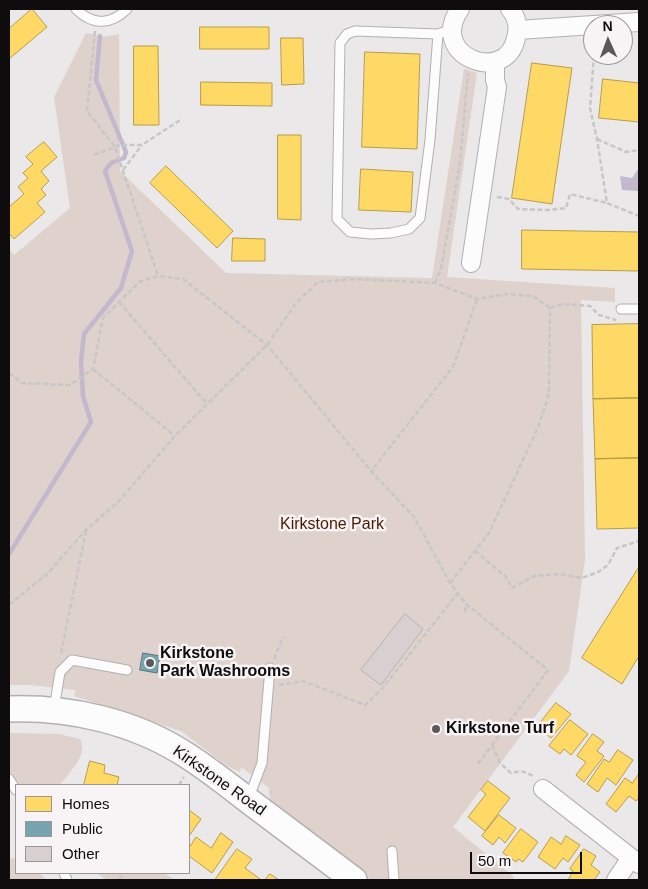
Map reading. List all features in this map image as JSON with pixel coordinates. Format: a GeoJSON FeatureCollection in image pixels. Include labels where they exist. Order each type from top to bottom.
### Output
{"type":"FeatureCollection","features":[{"type":"Feature","properties":{"kind":"street"},"geometry":{"type":"LineString","coordinates":[[460,9],[445,31],[460,52],[469,59],[482,63],[495,62],[509,53],[515,44],[518,30],[514,14],[510,9]]}},
{"type":"Feature","properties":{"kind":"street"},"geometry":{"type":"LineString","coordinates":[[518,30],[639,22]]}},
{"type":"Feature","properties":{"kind":"street"},"geometry":{"type":"LineString","coordinates":[[471,263],[497,87],[495,62]]}},
{"type":"Feature","properties":{"kind":"street","name":"Kirkstone Road"},"geometry":{"type":"LineString","coordinates":[[9,709],[54,710],[109,721],[140,732],[182,752],[354,880]]}},
{"type":"Feature","properties":{"kind":"street"},"geometry":{"type":"LineString","coordinates":[[543,789],[635,861],[616,880]]}},
{"type":"Feature","properties":{"kind":"lane"},"geometry":{"type":"LineString","coordinates":[[76,9],[96,22],[108,22],[119,17],[127,9]]}},
{"type":"Feature","properties":{"kind":"lane"},"geometry":{"type":"LineString","coordinates":[[355,31],[445,31],[420,218],[409,229],[391,234],[350,232],[337,219],[340,43],[347,34],[355,31]]}},
{"type":"Feature","properties":{"kind":"lane"},"geometry":{"type":"LineString","coordinates":[[621,309],[639,309]]}},
{"type":"Feature","properties":{"kind":"lane"},"geometry":{"type":"LineString","coordinates":[[54,710],[60,672],[72,660],[128,670]]}},
{"type":"Feature","properties":{"kind":"lane"},"geometry":{"type":"LineString","coordinates":[[245,798],[253,787],[262,762],[270,668]]}},
{"type":"Feature","properties":{"kind":"lane"},"geometry":{"type":"LineString","coordinates":[[392,851],[394,880]]}},
{"type":"Feature","properties":{"kind":"path"},"geometry":{"type":"LineString","coordinates":[[96,22],[87,111],[115,147],[158,276]]}},
{"type":"Feature","properties":{"kind":"path"},"geometry":{"type":"LineString","coordinates":[[435,283],[441,268],[460,163],[469,59]]}},
{"type":"Feature","properties":{"kind":"path"},"geometry":{"type":"LineString","coordinates":[[593,65],[590,108],[607,203]]}},
{"type":"Feature","properties":{"kind":"path"},"geometry":{"type":"LineString","coordinates":[[123,169],[142,145],[180,120]]}},
{"type":"Feature","properties":{"kind":"path"},"geometry":{"type":"LineString","coordinates":[[597,139],[626,152],[639,150]]}},
{"type":"Feature","properties":{"kind":"path"},"geometry":{"type":"LineString","coordinates":[[94,155],[120,145],[142,145]]}},
{"type":"Feature","properties":{"kind":"path"},"geometry":{"type":"LineString","coordinates":[[481,194],[508,198],[518,209],[548,210],[566,208],[570,194],[607,203],[639,216]]}},
{"type":"Feature","properties":{"kind":"path"},"geometry":{"type":"LineString","coordinates":[[9,373],[22,383],[70,385],[92,370],[103,318],[139,282],[158,276],[183,279],[268,345],[372,471],[414,517],[450,583],[466,604],[549,669],[477,765]]}},
{"type":"Feature","properties":{"kind":"path"},"geometry":{"type":"LineString","coordinates":[[9,604],[48,573],[86,530],[118,502],[175,436],[268,345],[296,303],[318,282],[354,279],[435,283],[477,299],[507,294],[533,296],[550,308]]}},
{"type":"Feature","properties":{"kind":"path"},"geometry":{"type":"LineString","coordinates":[[372,471],[453,367],[477,299]]}},
{"type":"Feature","properties":{"kind":"path"},"geometry":{"type":"LineString","coordinates":[[119,302],[207,404]]}},
{"type":"Feature","properties":{"kind":"path"},"geometry":{"type":"LineString","coordinates":[[550,308],[563,304],[590,306],[593,309]]}},
{"type":"Feature","properties":{"kind":"path"},"geometry":{"type":"LineString","coordinates":[[450,583],[489,533],[539,425],[549,394],[550,308]]}},
{"type":"Feature","properties":{"kind":"path"},"geometry":{"type":"LineString","coordinates":[[92,370],[175,436]]}},
{"type":"Feature","properties":{"kind":"path"},"geometry":{"type":"LineString","coordinates":[[60,672],[60,659],[86,530]]}},
{"type":"Feature","properties":{"kind":"path"},"geometry":{"type":"LineString","coordinates":[[475,551],[504,576],[512,588],[534,576],[560,574],[582,578],[598,572],[608,565],[617,548],[639,541]]}},
{"type":"Feature","properties":{"kind":"path"},"geometry":{"type":"LineString","coordinates":[[279,685],[303,681],[365,705],[381,690],[458,593]]}},
{"type":"Feature","properties":{"kind":"path"},"geometry":{"type":"LineString","coordinates":[[464,612],[466,604]]}},
{"type":"Feature","properties":{"kind":"path"},"geometry":{"type":"LineString","coordinates":[[270,668],[283,637]]}},
{"type":"Feature","properties":{"kind":"path"},"geometry":{"type":"LineString","coordinates":[[492,745],[500,763],[505,768],[511,773],[521,771],[535,777],[543,789]]}},
{"type":"Feature","properties":{"kind":"green space","name":"Kirkstone Park"},"geometry":{"type":"Polygon","coordinates":[[[86,33],[104,37],[119,34],[120,171],[226,273],[432,278],[464,69],[477,73],[447,277],[615,288],[615,302],[581,300],[585,560],[569,671],[453,827],[514,877],[512,880],[371,880],[279,811],[271,801],[269,788],[241,767],[240,772],[227,766],[181,731],[74,696],[76,690],[30,685],[9,685],[9,249],[14,255],[70,208],[54,97],[86,33]]]}},
{"type":"Feature","properties":{"kind":"green space"},"geometry":{"type":"Polygon","coordinates":[[[9,733],[59,734],[80,739],[82,751],[80,757],[61,784],[15,785],[9,782],[9,733]]]}},
{"type":"Feature","properties":{"kind":"green space"},"geometry":{"type":"Polygon","coordinates":[[[15,858],[15,874],[41,874],[46,880],[9,880],[9,859],[15,858]]]}},
{"type":"Feature","properties":{"kind":"green space"},"geometry":{"type":"Polygon","coordinates":[[[98,874],[166,874],[175,880],[107,880],[98,874]]]}},
{"type":"Feature","properties":{"kind":"shaded area"},"geometry":{"type":"Polygon","coordinates":[[[639,168],[639,191],[622,190],[620,176],[632,178],[639,168]]]}},
{"type":"Feature","properties":{"kind":"building: Homes"},"geometry":{"type":"Polygon","coordinates":[[[32,9],[47,27],[9,59],[9,29],[32,9]]]}},
{"type":"Feature","properties":{"kind":"building: Homes"},"geometry":{"type":"Polygon","coordinates":[[[200,27],[269,27],[269,49],[200,49],[200,27]]]}},
{"type":"Feature","properties":{"kind":"building: Homes"},"geometry":{"type":"Polygon","coordinates":[[[281,38],[303,38],[304,84],[282,85],[281,38]]]}},
{"type":"Feature","properties":{"kind":"building: Homes"},"geometry":{"type":"Polygon","coordinates":[[[134,46],[158,46],[159,125],[134,125],[134,46]]]}},
{"type":"Feature","properties":{"kind":"building: Homes"},"geometry":{"type":"Polygon","coordinates":[[[365,52],[420,54],[417,149],[362,147],[365,52]]]}},
{"type":"Feature","properties":{"kind":"building: Homes"},"geometry":{"type":"Polygon","coordinates":[[[532,63],[572,68],[552,204],[512,198],[532,63]]]}},
{"type":"Feature","properties":{"kind":"building: Homes"},"geometry":{"type":"Polygon","coordinates":[[[603,79],[639,83],[639,122],[599,118],[603,79]]]}},
{"type":"Feature","properties":{"kind":"building: Homes"},"geometry":{"type":"Polygon","coordinates":[[[201,82],[272,83],[272,106],[201,105],[201,82]]]}},
{"type":"Feature","properties":{"kind":"building: Homes"},"geometry":{"type":"Polygon","coordinates":[[[278,135],[301,135],[301,220],[278,219],[278,135]]]}},
{"type":"Feature","properties":{"kind":"building: Homes"},"geometry":{"type":"Polygon","coordinates":[[[44,142],[57,157],[41,171],[49,181],[41,189],[46,195],[37,203],[45,212],[14,239],[9,233],[9,207],[24,194],[18,187],[28,178],[23,173],[33,164],[26,157],[44,142]]]}},
{"type":"Feature","properties":{"kind":"building: Homes"},"geometry":{"type":"Polygon","coordinates":[[[166,166],[233,231],[217,248],[150,183],[166,166]]]}},
{"type":"Feature","properties":{"kind":"building: Homes"},"geometry":{"type":"Polygon","coordinates":[[[361,169],[413,172],[411,212],[359,210],[361,169]]]}},
{"type":"Feature","properties":{"kind":"building: Homes"},"geometry":{"type":"Polygon","coordinates":[[[522,230],[639,232],[639,271],[522,269],[522,230]]]}},
{"type":"Feature","properties":{"kind":"building: Homes"},"geometry":{"type":"Polygon","coordinates":[[[233,238],[265,239],[265,261],[232,261],[233,238]]]}},
{"type":"Feature","properties":{"kind":"building: Homes"},"geometry":{"type":"Polygon","coordinates":[[[639,324],[639,398],[593,399],[592,325],[639,324]]]}},
{"type":"Feature","properties":{"kind":"building: Homes"},"geometry":{"type":"Polygon","coordinates":[[[639,398],[639,458],[595,459],[593,399],[639,398]]]}},
{"type":"Feature","properties":{"kind":"building: Homes"},"geometry":{"type":"Polygon","coordinates":[[[639,458],[639,528],[597,529],[595,459],[639,458]]]}},
{"type":"Feature","properties":{"kind":"building: Homes"},"geometry":{"type":"Polygon","coordinates":[[[639,567],[639,656],[622,684],[582,658],[639,567]]]}},
{"type":"Feature","properties":{"kind":"building: Homes"},"geometry":{"type":"Polygon","coordinates":[[[556,703],[571,714],[551,738],[537,727],[556,703]]]}},
{"type":"Feature","properties":{"kind":"building: Homes"},"geometry":{"type":"Polygon","coordinates":[[[570,720],[588,734],[571,755],[564,749],[560,754],[549,746],[570,720]]]}},
{"type":"Feature","properties":{"kind":"building: Homes"},"geometry":{"type":"Polygon","coordinates":[[[593,734],[604,742],[597,751],[604,756],[584,782],[576,775],[586,762],[577,756],[593,734]]]}},
{"type":"Feature","properties":{"kind":"building: Homes"},"geometry":{"type":"Polygon","coordinates":[[[618,750],[633,760],[616,785],[607,778],[598,792],[587,784],[604,759],[609,762],[618,750]]]}},
{"type":"Feature","properties":{"kind":"building: Homes"},"geometry":{"type":"Polygon","coordinates":[[[90,761],[105,765],[104,773],[119,777],[117,784],[84,784],[90,761]]]}},
{"type":"Feature","properties":{"kind":"building: Homes"},"geometry":{"type":"Polygon","coordinates":[[[639,774],[639,797],[636,801],[629,796],[616,812],[606,804],[625,778],[632,783],[639,774]]]}},
{"type":"Feature","properties":{"kind":"building: Homes"},"geometry":{"type":"Polygon","coordinates":[[[488,781],[510,798],[485,831],[468,817],[486,794],[481,790],[488,781]]]}},
{"type":"Feature","properties":{"kind":"building: Homes"},"geometry":{"type":"Polygon","coordinates":[[[190,811],[201,819],[190,835],[190,811]]]}},
{"type":"Feature","properties":{"kind":"building: Homes"},"geometry":{"type":"Polygon","coordinates":[[[499,815],[516,828],[505,843],[499,837],[493,845],[482,836],[499,815]]]}},
{"type":"Feature","properties":{"kind":"building: Homes"},"geometry":{"type":"Polygon","coordinates":[[[521,829],[538,842],[523,862],[518,859],[516,862],[503,853],[521,829]]]}},
{"type":"Feature","properties":{"kind":"building: Homes"},"geometry":{"type":"Polygon","coordinates":[[[221,833],[233,842],[212,873],[190,857],[190,846],[196,837],[211,848],[221,833]]]}},
{"type":"Feature","properties":{"kind":"building: Homes"},"geometry":{"type":"Polygon","coordinates":[[[566,836],[580,845],[568,862],[563,858],[555,869],[538,857],[551,837],[561,844],[566,836]]]}},
{"type":"Feature","properties":{"kind":"building: Homes"},"geometry":{"type":"Polygon","coordinates":[[[237,849],[252,859],[245,868],[260,880],[215,880],[237,849]]]}},
{"type":"Feature","properties":{"kind":"building: Homes"},"geometry":{"type":"Polygon","coordinates":[[[584,849],[596,856],[591,865],[600,872],[594,880],[568,880],[573,871],[570,869],[584,849]]]}},
{"type":"Feature","properties":{"kind":"building: Homes"},"geometry":{"type":"Polygon","coordinates":[[[270,874],[279,880],[265,880],[270,874]]]}},
{"type":"Feature","properties":{"kind":"building: Public","name":"Kirkstone Park Washrooms"},"geometry":{"type":"Polygon","coordinates":[[[143,653],[160,656],[157,673],[140,670],[143,653]]]}},
{"type":"Feature","properties":{"kind":"building: Other"},"geometry":{"type":"Polygon","coordinates":[[[405,614],[423,629],[381,685],[361,670],[405,614]]]}},
{"type":"Feature","properties":{"kind":"waterway"},"geometry":{"type":"LineString","coordinates":[[9,554],[91,422],[83,396],[81,362],[84,334],[121,288],[132,251],[105,171],[111,163],[124,158],[126,152],[96,80],[100,36]]}},
{"type":"Feature","properties":{"kind":"place","name":"Kirkstone Park Washrooms"},"geometry":{"type":"Point","coordinates":[150,663]}},
{"type":"Feature","properties":{"kind":"place","name":"Kirkstone Turf"},"geometry":{"type":"Point","coordinates":[436,729]}}]}
